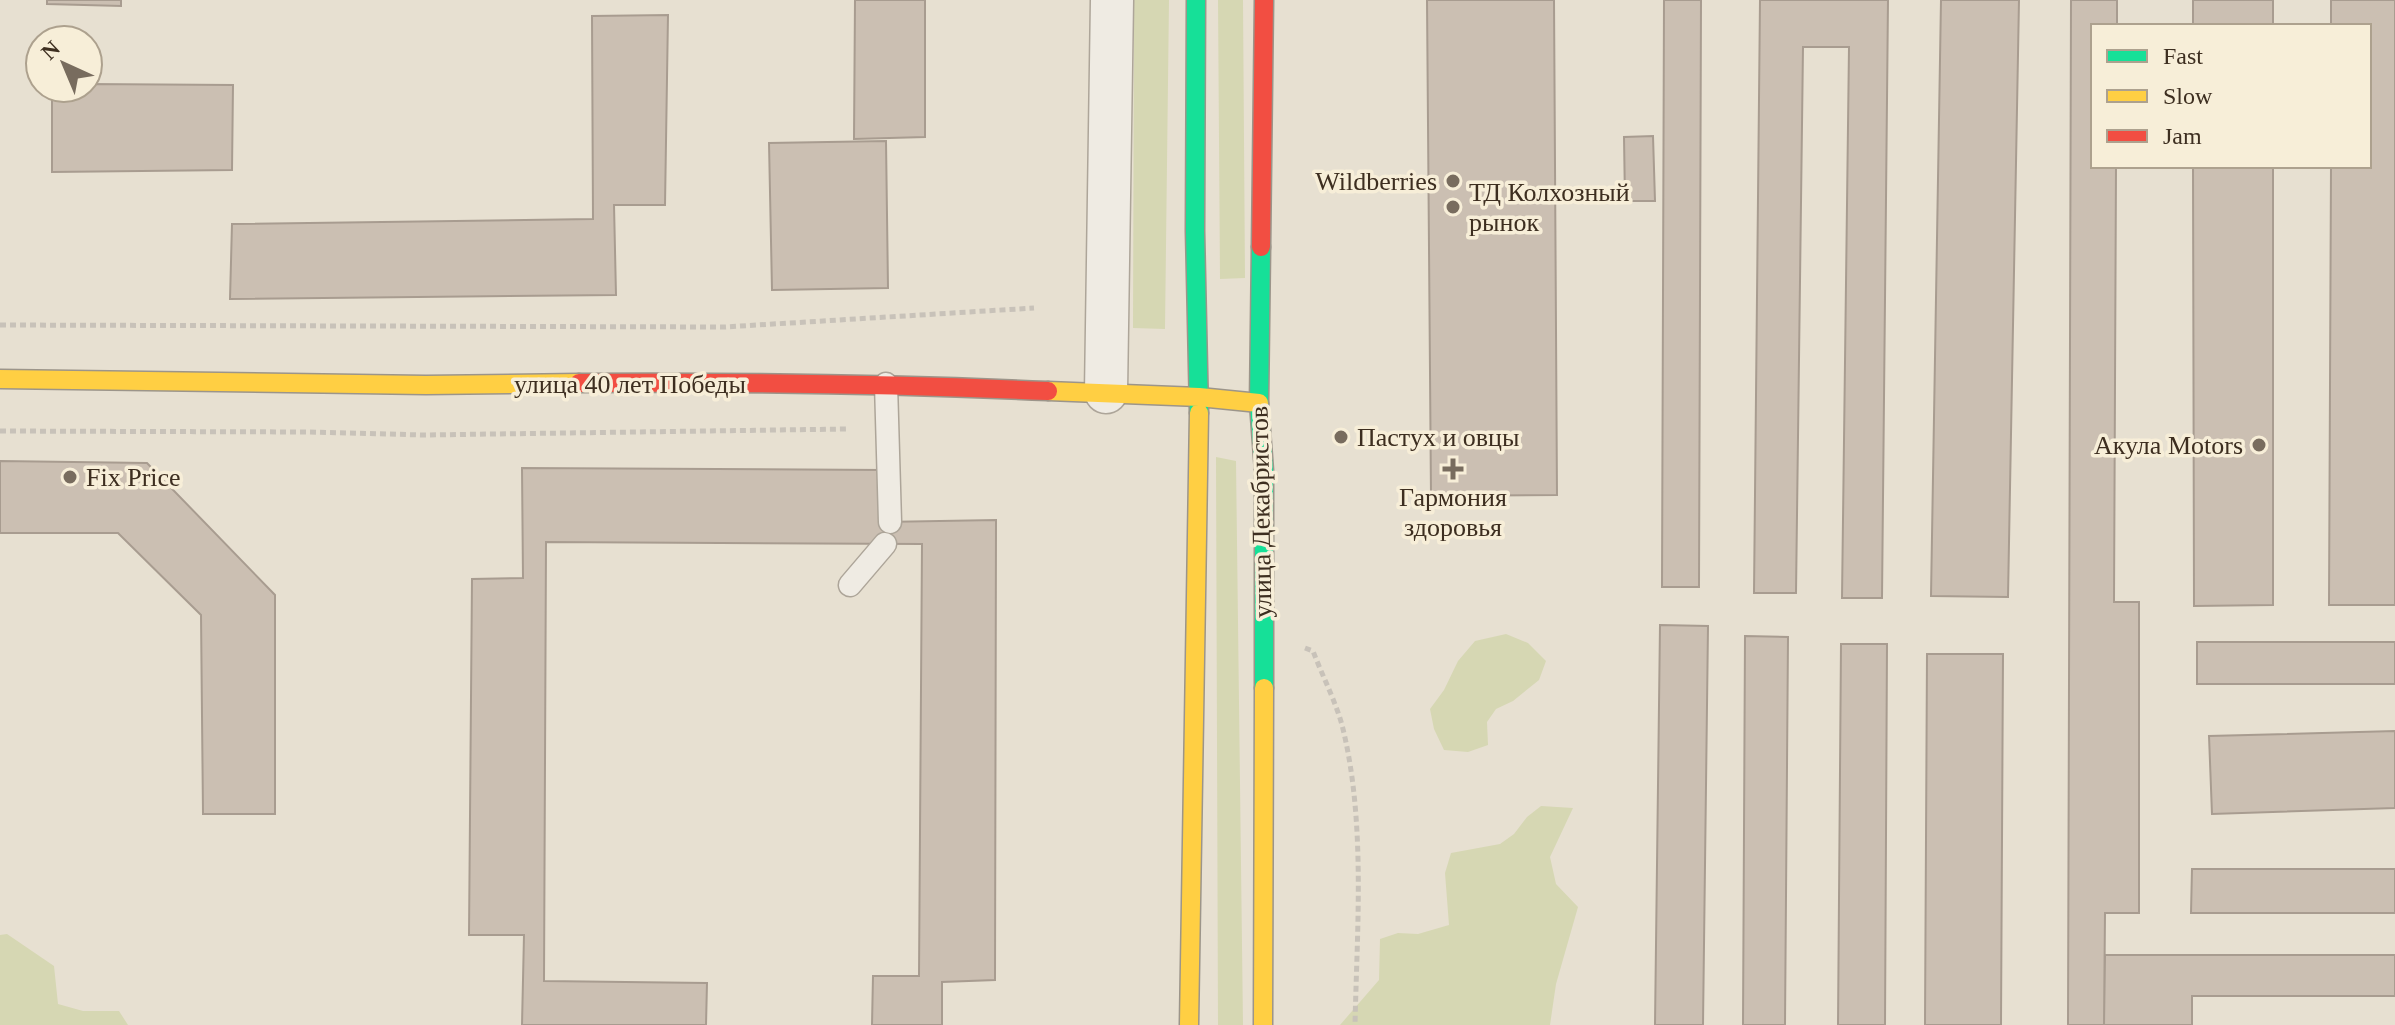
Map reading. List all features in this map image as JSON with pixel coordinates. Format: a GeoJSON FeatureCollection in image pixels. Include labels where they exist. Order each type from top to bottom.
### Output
{"type":"FeatureCollection","features":[{"type":"Feature","properties":{"kind":"street"},"geometry":{"type":"LineString","coordinates":[[1106,392],[1112,0]]}},
{"type":"Feature","properties":{"kind":"street"},"geometry":{"type":"LineString","coordinates":[[1189,1025],[1199,397],[1195,231],[1196,0]]}},
{"type":"Feature","properties":{"kind":"street","name":"улица Декабристов"},"geometry":{"type":"LineString","coordinates":[[1263,1025],[1264,471],[1259,403],[1264,0]]}},
{"type":"Feature","properties":{"kind":"street","name":"улица 40 лет Победы"},"geometry":{"type":"LineString","coordinates":[[0,379],[426,385],[886,384],[1106,392],[1259,403]]}},
{"type":"Feature","properties":{"kind":"lane"},"geometry":{"type":"LineString","coordinates":[[850,585],[888,533],[886,384]]}},
{"type":"Feature","properties":{"kind":"path"},"geometry":{"type":"LineString","coordinates":[[0,325],[725,327],[1034,308]]}},
{"type":"Feature","properties":{"kind":"path"},"geometry":{"type":"LineString","coordinates":[[0,431],[424,435],[886,428]]}},
{"type":"Feature","properties":{"kind":"path"},"geometry":{"type":"LineString","coordinates":[[1262,633],[1313,651],[1341,724],[1353,795],[1357,866],[1355,1025]]}},
{"type":"Feature","properties":{"kind":"green space"},"geometry":{"type":"Polygon","coordinates":[[[1134,0],[1169,0],[1165,329],[1133,328],[1134,0]]]}},
{"type":"Feature","properties":{"kind":"green space"},"geometry":{"type":"Polygon","coordinates":[[[1218,0],[1243,0],[1245,278],[1220,279],[1218,0]]]}},
{"type":"Feature","properties":{"kind":"green space"},"geometry":{"type":"Polygon","coordinates":[[[1216,457],[1236,461],[1243,1025],[1218,1025],[1216,457]]]}},
{"type":"Feature","properties":{"kind":"green space"},"geometry":{"type":"Polygon","coordinates":[[[1506,634],[1528,643],[1546,661],[1539,680],[1513,701],[1496,709],[1487,722],[1488,745],[1468,752],[1444,750],[1434,729],[1430,709],[1444,690],[1458,661],[1475,641],[1506,634]]]}},
{"type":"Feature","properties":{"kind":"green space"},"geometry":{"type":"Polygon","coordinates":[[[1541,806],[1573,808],[1550,857],[1556,884],[1578,907],[1556,984],[1550,1025],[1340,1025],[1379,980],[1380,939],[1398,933],[1418,934],[1449,925],[1445,873],[1451,853],[1500,844],[1541,806]]]}},
{"type":"Feature","properties":{"kind":"green space"},"geometry":{"type":"Polygon","coordinates":[[[7,934],[54,966],[58,1004],[83,1011],[119,1011],[128,1025],[0,1025],[0,935],[7,934]]]}},
{"type":"Feature","properties":{"kind":"building"},"geometry":{"type":"Polygon","coordinates":[[[47,0],[121,0],[121,6],[47,4],[47,0]]]}},
{"type":"Feature","properties":{"kind":"building"},"geometry":{"type":"Polygon","coordinates":[[[855,0],[925,0],[925,137],[854,139],[855,0]]]}},
{"type":"Feature","properties":{"kind":"building"},"geometry":{"type":"Polygon","coordinates":[[[1427,0],[1554,0],[1557,495],[1431,496],[1427,0]]]}},
{"type":"Feature","properties":{"kind":"building"},"geometry":{"type":"Polygon","coordinates":[[[1664,0],[1701,0],[1699,587],[1662,587],[1664,0]]]}},
{"type":"Feature","properties":{"kind":"building"},"geometry":{"type":"Polygon","coordinates":[[[1760,0],[1888,0],[1882,598],[1842,598],[1849,47],[1803,47],[1796,593],[1754,593],[1760,0]]]}},
{"type":"Feature","properties":{"kind":"building"},"geometry":{"type":"Polygon","coordinates":[[[1941,0],[2019,0],[2008,597],[1931,596],[1941,0]]]}},
{"type":"Feature","properties":{"kind":"building"},"geometry":{"type":"Polygon","coordinates":[[[2071,0],[2117,0],[2117,24],[2091,24],[2091,168],[2116,168],[2114,602],[2139,602],[2139,913],[2105,913],[2104,1025],[2068,1025],[2071,0]]]}},
{"type":"Feature","properties":{"kind":"building"},"geometry":{"type":"Polygon","coordinates":[[[2193,0],[2273,0],[2273,24],[2193,24],[2193,0]]]}},
{"type":"Feature","properties":{"kind":"building"},"geometry":{"type":"Polygon","coordinates":[[[2331,0],[2395,0],[2395,605],[2329,605],[2331,168],[2371,168],[2371,24],[2331,24],[2331,0]]]}},
{"type":"Feature","properties":{"kind":"building"},"geometry":{"type":"Polygon","coordinates":[[[668,15],[665,205],[614,205],[616,295],[230,299],[232,224],[593,219],[592,16],[668,15]]]}},
{"type":"Feature","properties":{"kind":"building"},"geometry":{"type":"Polygon","coordinates":[[[104,84],[233,85],[232,170],[52,172],[52,104],[104,104],[104,84]]]}},
{"type":"Feature","properties":{"kind":"building"},"geometry":{"type":"Polygon","coordinates":[[[1653,136],[1655,201],[1625,201],[1624,137],[1653,136]]]}},
{"type":"Feature","properties":{"kind":"building"},"geometry":{"type":"Polygon","coordinates":[[[886,141],[888,288],[772,290],[769,143],[886,141]]]}},
{"type":"Feature","properties":{"kind":"building"},"geometry":{"type":"Polygon","coordinates":[[[2193,168],[2273,168],[2273,605],[2194,606],[2193,168]]]}},
{"type":"Feature","properties":{"kind":"building"},"geometry":{"type":"Polygon","coordinates":[[[0,461],[147,463],[275,595],[275,814],[203,814],[201,615],[118,533],[0,533],[0,461]]]}},
{"type":"Feature","properties":{"kind":"building"},"geometry":{"type":"Polygon","coordinates":[[[522,468],[884,470],[883,522],[996,520],[995,980],[942,982],[942,1025],[872,1025],[873,976],[919,976],[922,544],[546,542],[544,981],[707,983],[706,1025],[522,1025],[524,935],[469,935],[472,579],[523,578],[522,468]]]}},
{"type":"Feature","properties":{"kind":"building"},"geometry":{"type":"Polygon","coordinates":[[[1660,625],[1708,626],[1703,1025],[1655,1025],[1660,625]]]}},
{"type":"Feature","properties":{"kind":"building"},"geometry":{"type":"Polygon","coordinates":[[[1745,636],[1788,637],[1785,1025],[1743,1025],[1745,636]]]}},
{"type":"Feature","properties":{"kind":"building"},"geometry":{"type":"Polygon","coordinates":[[[2197,642],[2395,642],[2395,684],[2197,684],[2197,642]]]}},
{"type":"Feature","properties":{"kind":"building"},"geometry":{"type":"Polygon","coordinates":[[[1841,644],[1887,644],[1885,1025],[1838,1025],[1841,644]]]}},
{"type":"Feature","properties":{"kind":"building"},"geometry":{"type":"Polygon","coordinates":[[[1927,654],[2003,654],[2001,1025],[1925,1025],[1927,654]]]}},
{"type":"Feature","properties":{"kind":"building"},"geometry":{"type":"Polygon","coordinates":[[[2395,731],[2395,808],[2212,814],[2209,736],[2395,731]]]}},
{"type":"Feature","properties":{"kind":"building"},"geometry":{"type":"Polygon","coordinates":[[[2192,869],[2395,869],[2395,913],[2191,913],[2192,869]]]}},
{"type":"Feature","properties":{"kind":"building"},"geometry":{"type":"Polygon","coordinates":[[[2105,955],[2395,955],[2395,996],[2192,996],[2192,1025],[2104,1025],[2105,955]]]}},
{"type":"Feature","properties":{"kind":"traffic: fast"},"geometry":{"type":"LineString","coordinates":[[1196,0],[1195,231],[1199,413]]}},
{"type":"Feature","properties":{"kind":"traffic: fast"},"geometry":{"type":"LineString","coordinates":[[1261,247],[1259,403],[1264,471],[1264,688]]}},
{"type":"Feature","properties":{"kind":"traffic: slow"},"geometry":{"type":"LineString","coordinates":[[0,379],[426,385],[579,383]]}},
{"type":"Feature","properties":{"kind":"traffic: slow"},"geometry":{"type":"LineString","coordinates":[[1048,391],[1199,397],[1259,403]]}},
{"type":"Feature","properties":{"kind":"traffic: slow"},"geometry":{"type":"LineString","coordinates":[[1189,1025],[1199,413]]}},
{"type":"Feature","properties":{"kind":"traffic: slow"},"geometry":{"type":"LineString","coordinates":[[1263,1025],[1264,688]]}},
{"type":"Feature","properties":{"kind":"traffic: jam"},"geometry":{"type":"LineString","coordinates":[[1261,247],[1264,0]]}},
{"type":"Feature","properties":{"kind":"traffic: jam"},"geometry":{"type":"LineString","coordinates":[[579,383],[813,384],[1048,391]]}},
{"type":"Feature","properties":{"kind":"place","name":"Wildberries"},"geometry":{"type":"Point","coordinates":[1453,181]}},
{"type":"Feature","properties":{"kind":"place","name":"ТД Колхозный рынок"},"geometry":{"type":"Point","coordinates":[1453,207]}},
{"type":"Feature","properties":{"kind":"place","name":"Пастух и овцы"},"geometry":{"type":"Point","coordinates":[1341,437]}},
{"type":"Feature","properties":{"kind":"place","name":"Акула Motors"},"geometry":{"type":"Point","coordinates":[2259,445]}},
{"type":"Feature","properties":{"kind":"place","name":"Гармония здоровья"},"geometry":{"type":"Point","coordinates":[1453,469]}},
{"type":"Feature","properties":{"kind":"place","name":"Fix Price"},"geometry":{"type":"Point","coordinates":[70,477]}}]}
